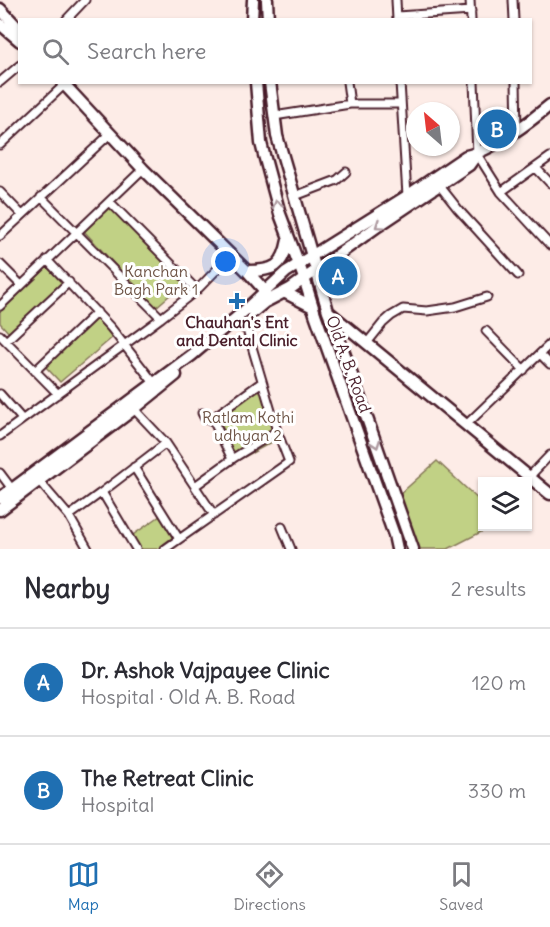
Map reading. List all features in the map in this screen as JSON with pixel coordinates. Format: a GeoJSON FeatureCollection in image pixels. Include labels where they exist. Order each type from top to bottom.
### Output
{"type":"FeatureCollection","features":[{"type":"Feature","properties":{"kind":"main road"},"geometry":{"type":"LineString","coordinates":[[252,18],[253,0]]}},
{"type":"Feature","properties":{"kind":"main road"},"geometry":{"type":"LineString","coordinates":[[267,0],[268,18]]}},
{"type":"Feature","properties":{"kind":"main road"},"geometry":{"type":"LineString","coordinates":[[0,9],[18,28]]}},
{"type":"Feature","properties":{"kind":"main road"},"geometry":{"type":"LineString","coordinates":[[0,24],[18,39]]}},
{"type":"Feature","properties":{"kind":"main road"},"geometry":{"type":"LineString","coordinates":[[63,84],[143,169],[247,271],[265,296]]}},
{"type":"Feature","properties":{"kind":"main road","name":"Old A. B. Road"},"geometry":{"type":"LineString","coordinates":[[256,84],[261,143],[279,214],[304,278],[397,549]]}},
{"type":"Feature","properties":{"kind":"main road","name":"Old A. B. Road"},"geometry":{"type":"LineString","coordinates":[[270,84],[277,136],[323,295],[413,549]]}},
{"type":"Feature","properties":{"kind":"main road"},"geometry":{"type":"LineString","coordinates":[[0,510],[134,409],[239,320],[286,272],[466,156],[477,154],[518,130],[550,105]]}},
{"type":"Feature","properties":{"kind":"main road"},"geometry":{"type":"LineString","coordinates":[[265,296],[284,292],[469,165],[477,154]]}},
{"type":"Feature","properties":{"kind":"main road"},"geometry":{"type":"LineString","coordinates":[[247,271],[267,270],[281,262],[286,254],[289,239]]}},
{"type":"Feature","properties":{"kind":"main road"},"geometry":{"type":"LineString","coordinates":[[323,295],[332,258]]}},
{"type":"Feature","properties":{"kind":"main road"},"geometry":{"type":"LineString","coordinates":[[284,292],[313,307]]}},
{"type":"Feature","properties":{"kind":"main road"},"geometry":{"type":"LineString","coordinates":[[328,311],[529,477]]}},
{"type":"Feature","properties":{"kind":"main road"},"geometry":{"type":"LineString","coordinates":[[0,498],[239,320]]}},
{"type":"Feature","properties":{"kind":"main road"},"geometry":{"type":"LineString","coordinates":[[532,479],[550,494]]}},
{"type":"Feature","properties":{"kind":"street"},"geometry":{"type":"LineString","coordinates":[[68,18],[85,0]]}},
{"type":"Feature","properties":{"kind":"street"},"geometry":{"type":"LineString","coordinates":[[396,0],[397,18],[471,15],[470,0]]}},
{"type":"Feature","properties":{"kind":"street"},"geometry":{"type":"LineString","coordinates":[[513,0],[514,18]]}},
{"type":"Feature","properties":{"kind":"street"},"geometry":{"type":"LineString","coordinates":[[0,82],[18,67]]}},
{"type":"Feature","properties":{"kind":"street"},"geometry":{"type":"LineString","coordinates":[[0,145],[63,84]]}},
{"type":"Feature","properties":{"kind":"street"},"geometry":{"type":"LineString","coordinates":[[347,84],[350,104]]}},
{"type":"Feature","properties":{"kind":"street"},"geometry":{"type":"LineString","coordinates":[[400,84],[407,196]]}},
{"type":"Feature","properties":{"kind":"street"},"geometry":{"type":"LineString","coordinates":[[474,84],[477,154],[501,192],[548,241]]}},
{"type":"Feature","properties":{"kind":"street"},"geometry":{"type":"LineString","coordinates":[[516,84],[518,130]]}},
{"type":"Feature","properties":{"kind":"street"},"geometry":{"type":"LineString","coordinates":[[274,116],[350,104],[401,104]]}},
{"type":"Feature","properties":{"kind":"street"},"geometry":{"type":"LineString","coordinates":[[0,236],[110,134]]}},
{"type":"Feature","properties":{"kind":"street"},"geometry":{"type":"LineString","coordinates":[[501,192],[550,157]]}},
{"type":"Feature","properties":{"kind":"street"},"geometry":{"type":"LineString","coordinates":[[536,168],[550,183]]}},
{"type":"Feature","properties":{"kind":"street"},"geometry":{"type":"LineString","coordinates":[[0,306],[143,169]]}},
{"type":"Feature","properties":{"kind":"street"},"geometry":{"type":"LineString","coordinates":[[295,196],[337,180],[346,172]]}},
{"type":"Feature","properties":{"kind":"street"},"geometry":{"type":"LineString","coordinates":[[439,185],[518,275]]}},
{"type":"Feature","properties":{"kind":"street"},"geometry":{"type":"LineString","coordinates":[[0,192],[22,215]]}},
{"type":"Feature","properties":{"kind":"street"},"geometry":{"type":"LineString","coordinates":[[41,197],[161,318]]}},
{"type":"Feature","properties":{"kind":"street"},"geometry":{"type":"LineString","coordinates":[[110,202],[197,290]]}},
{"type":"Feature","properties":{"kind":"street"},"geometry":{"type":"LineString","coordinates":[[0,436],[126,345],[197,290],[231,255]]}},
{"type":"Feature","properties":{"kind":"street"},"geometry":{"type":"LineString","coordinates":[[47,260],[126,345],[154,383]]}},
{"type":"Feature","properties":{"kind":"street"},"geometry":{"type":"LineString","coordinates":[[0,264],[21,285]]}},
{"type":"Feature","properties":{"kind":"street"},"geometry":{"type":"LineString","coordinates":[[6,342],[69,282]]}},
{"type":"Feature","properties":{"kind":"street"},"geometry":{"type":"LineString","coordinates":[[367,343],[383,323],[403,309],[427,311],[455,307],[487,297]]}},
{"type":"Feature","properties":{"kind":"street"},"geometry":{"type":"LineString","coordinates":[[35,370],[97,312]]}},
{"type":"Feature","properties":{"kind":"street"},"geometry":{"type":"LineString","coordinates":[[165,549],[289,462],[277,431],[247,330],[239,320]]}},
{"type":"Feature","properties":{"kind":"street"},"geometry":{"type":"LineString","coordinates":[[486,331],[524,369]]}},
{"type":"Feature","properties":{"kind":"street"},"geometry":{"type":"LineString","coordinates":[[0,336],[58,394]]}},
{"type":"Feature","properties":{"kind":"street"},"geometry":{"type":"LineString","coordinates":[[466,425],[550,344]]}},
{"type":"Feature","properties":{"kind":"street"},"geometry":{"type":"LineString","coordinates":[[540,354],[550,364]]}},
{"type":"Feature","properties":{"kind":"street"},"geometry":{"type":"LineString","coordinates":[[202,413],[207,420],[212,418],[262,382]]}},
{"type":"Feature","properties":{"kind":"street"},"geometry":{"type":"LineString","coordinates":[[0,394],[22,419]]}},
{"type":"Feature","properties":{"kind":"street"},"geometry":{"type":"LineString","coordinates":[[134,409],[166,443],[214,515]]}},
{"type":"Feature","properties":{"kind":"street"},"geometry":{"type":"LineString","coordinates":[[212,418],[232,459]]}},
{"type":"Feature","properties":{"kind":"street"},"geometry":{"type":"LineString","coordinates":[[195,486],[232,459],[277,431]]}},
{"type":"Feature","properties":{"kind":"street"},"geometry":{"type":"LineString","coordinates":[[69,516],[166,443]]}},
{"type":"Feature","properties":{"kind":"street"},"geometry":{"type":"LineString","coordinates":[[529,477],[550,455]]}},
{"type":"Feature","properties":{"kind":"street"},"geometry":{"type":"LineString","coordinates":[[134,467],[179,540]]}},
{"type":"Feature","properties":{"kind":"street"},"geometry":{"type":"LineString","coordinates":[[0,473],[12,489]]}},
{"type":"Feature","properties":{"kind":"street"},"geometry":{"type":"LineString","coordinates":[[39,481],[69,516],[88,549]]}},
{"type":"Feature","properties":{"kind":"street"},"geometry":{"type":"LineString","coordinates":[[102,492],[136,549]]}},
{"type":"Feature","properties":{"kind":"street"},"geometry":{"type":"LineString","coordinates":[[282,527],[291,549]]}},
{"type":"Feature","properties":{"kind":"green space","name":"Kanchan Bagh Park 1"},"geometry":{"type":"Polygon","coordinates":[[[109,205],[186,281],[155,308],[83,230],[109,205]]]}},
{"type":"Feature","properties":{"kind":"green space"},"geometry":{"type":"Polygon","coordinates":[[[47,267],[63,284],[9,333],[0,323],[0,312],[47,267]]]}},
{"type":"Feature","properties":{"kind":"green space"},"geometry":{"type":"Polygon","coordinates":[[[96,319],[113,337],[60,382],[44,365],[96,319]]]}},
{"type":"Feature","properties":{"kind":"green space","name":"Ratlam Kothi udhyan 2"},"geometry":{"type":"Polygon","coordinates":[[[260,386],[278,439],[235,462],[218,414],[260,386]]]}},
{"type":"Feature","properties":{"kind":"green space"},"geometry":{"type":"Polygon","coordinates":[[[437,461],[478,499],[478,531],[483,531],[448,549],[418,549],[399,495],[437,461]]]}},
{"type":"Feature","properties":{"kind":"green space"},"geometry":{"type":"Polygon","coordinates":[[[160,516],[174,536],[157,549],[138,549],[130,537],[160,516]]]}},
{"type":"Feature","properties":{"kind":"place","name":"The Retreat Clinic"},"geometry":{"type":"Point","coordinates":[497,129]}},
{"type":"Feature","properties":{"kind":"place","name":"Dr. Ashok Vajpayee Clinic"},"geometry":{"type":"Point","coordinates":[338,276]}},
{"type":"Feature","properties":{"kind":"place","name":"Chauhan's Ent and Dental Clinic"},"geometry":{"type":"Point","coordinates":[237,301]}}]}
